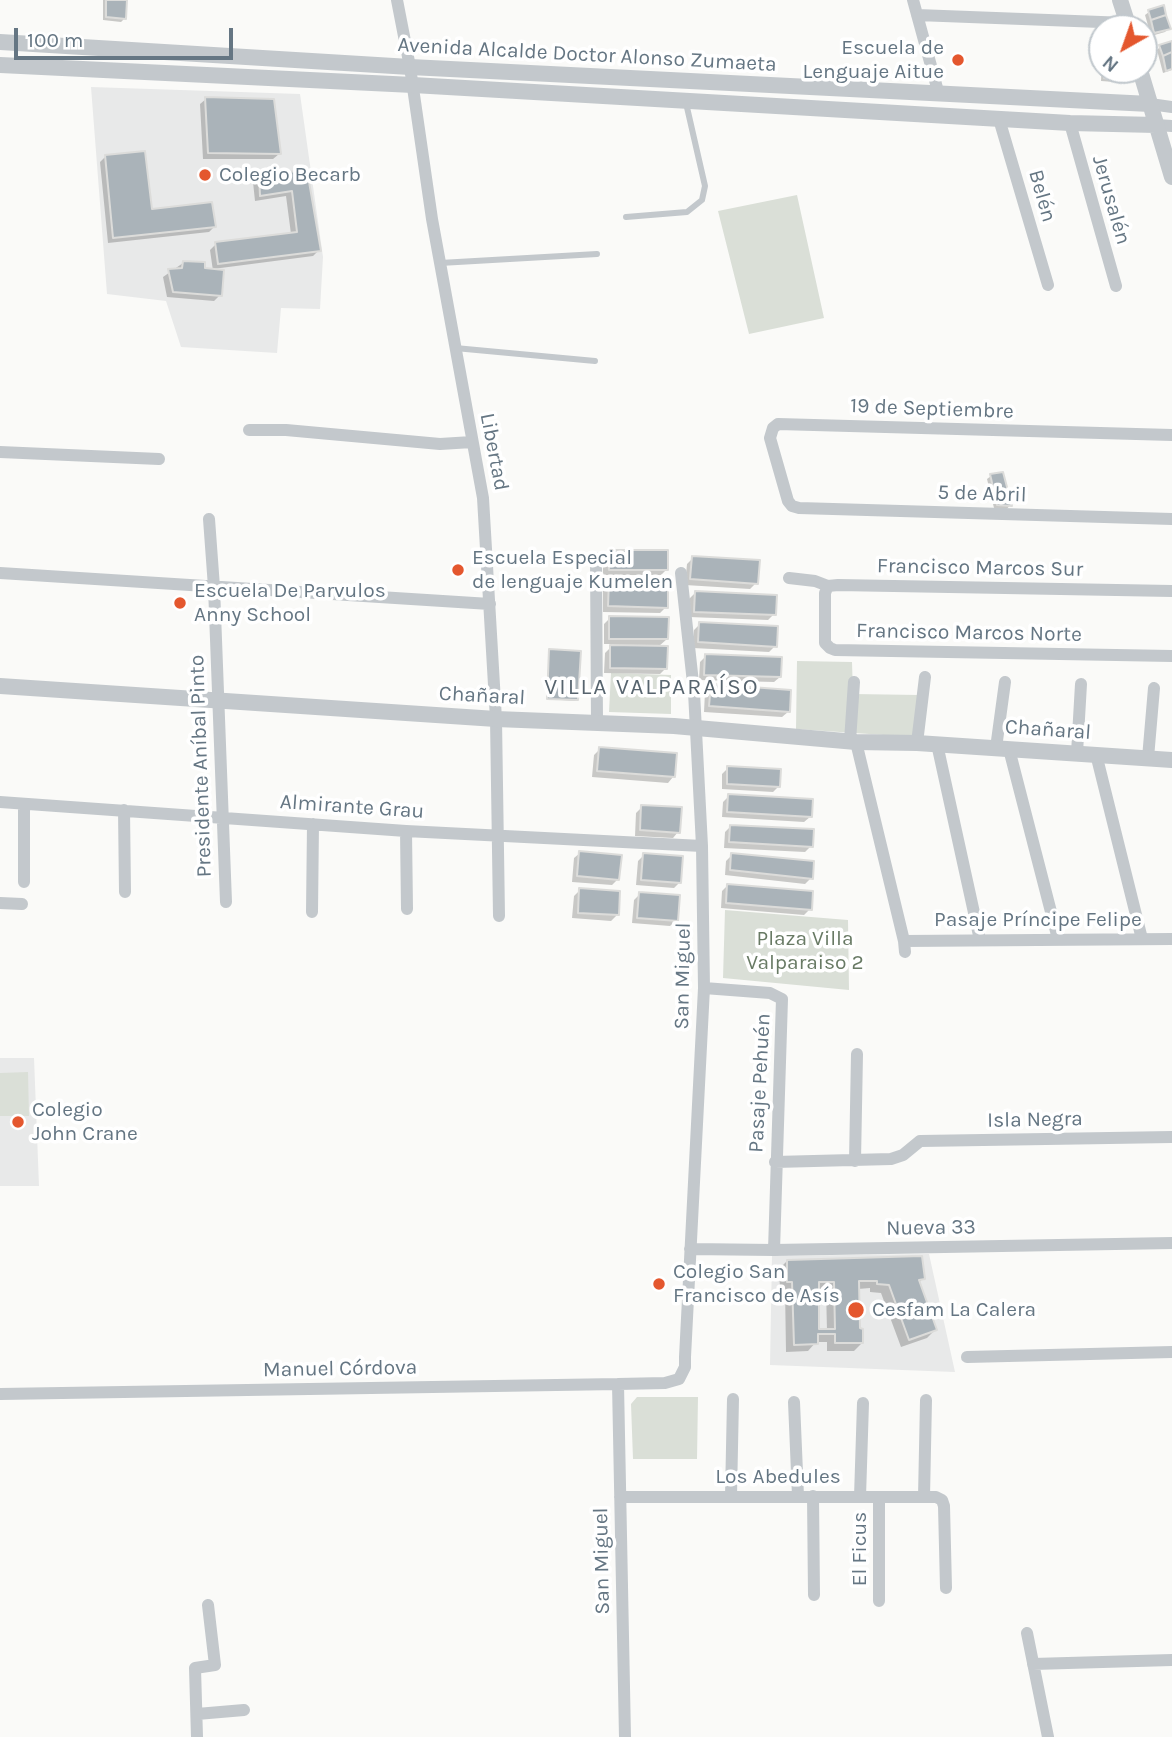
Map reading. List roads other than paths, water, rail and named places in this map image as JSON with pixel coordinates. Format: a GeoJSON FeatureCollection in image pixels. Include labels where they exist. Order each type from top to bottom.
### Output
{"type":"FeatureCollection","features":[{"type":"Feature","properties":{"kind":"street","name":"Libertad"},"geometry":{"type":"LineString","coordinates":[[397,0],[440,263],[484,498],[496,719],[499,916]]}},
{"type":"Feature","properties":{"kind":"street"},"geometry":{"type":"LineString","coordinates":[[913,0],[939,94]]}},
{"type":"Feature","properties":{"kind":"street"},"geometry":{"type":"LineString","coordinates":[[917,15],[1088,24]]}},
{"type":"Feature","properties":{"kind":"street","name":"Avenida Alcalde Doctor Alonso Zumaeta"},"geometry":{"type":"LineString","coordinates":[[0,41],[410,67],[1172,107]]}},
{"type":"Feature","properties":{"kind":"street","name":"Avenida Alcalde Doctor Alonso Zumaeta"},"geometry":{"type":"LineString","coordinates":[[0,65],[1164,126]]}},
{"type":"Feature","properties":{"kind":"street"},"geometry":{"type":"LineString","coordinates":[[1144,84],[1150,104],[1164,126],[1172,177]]}},
{"type":"Feature","properties":{"kind":"street","name":"Belén"},"geometry":{"type":"LineString","coordinates":[[999,119],[1048,285]]}},
{"type":"Feature","properties":{"kind":"street","name":"Jerusalén"},"geometry":{"type":"LineString","coordinates":[[1070,123],[1116,286]]}},
{"type":"Feature","properties":{"kind":"street","name":"19 de Septiembre"},"geometry":{"type":"LineString","coordinates":[[792,506],[785,494],[770,438],[773,428],[778,424],[1172,435]]}},
{"type":"Feature","properties":{"kind":"street"},"geometry":{"type":"LineString","coordinates":[[249,430],[286,430],[439,444],[472,442]]}},
{"type":"Feature","properties":{"kind":"street"},"geometry":{"type":"LineString","coordinates":[[0,452],[159,459]]}},
{"type":"Feature","properties":{"kind":"street","name":"5 de Abril"},"geometry":{"type":"LineString","coordinates":[[792,506],[813,509],[1172,519]]}},
{"type":"Feature","properties":{"kind":"street","name":"Presidente Aníbal Pinto"},"geometry":{"type":"LineString","coordinates":[[209,519],[226,902]]}},
{"type":"Feature","properties":{"kind":"street"},"geometry":{"type":"LineString","coordinates":[[596,558],[597,722]]}},
{"type":"Feature","properties":{"kind":"street"},"geometry":{"type":"LineString","coordinates":[[0,573],[490,604]]}},
{"type":"Feature","properties":{"kind":"street","name":"San Miguel"},"geometry":{"type":"LineString","coordinates":[[679,1379],[685,1367],[704,988],[702,846],[696,729],[681,573]]}},
{"type":"Feature","properties":{"kind":"street","name":"Francisco Marcos Sur"},"geometry":{"type":"LineString","coordinates":[[789,578],[816,581],[828,586],[1172,591]]}},
{"type":"Feature","properties":{"kind":"street","name":"Francisco Marcos Norte"},"geometry":{"type":"LineString","coordinates":[[828,586],[825,593],[825,643],[830,649],[1172,656]]}},
{"type":"Feature","properties":{"kind":"street"},"geometry":{"type":"LineString","coordinates":[[917,743],[925,677]]}},
{"type":"Feature","properties":{"kind":"street"},"geometry":{"type":"LineString","coordinates":[[853,742],[854,682]]}},
{"type":"Feature","properties":{"kind":"street"},"geometry":{"type":"LineString","coordinates":[[1004,682],[1002,748],[1058,939]]}},
{"type":"Feature","properties":{"kind":"street"},"geometry":{"type":"LineString","coordinates":[[1077,753],[1081,684]]}},
{"type":"Feature","properties":{"kind":"street","name":"Chañaral"},"geometry":{"type":"LineString","coordinates":[[0,686],[496,719],[597,722],[853,742],[937,744],[1172,760]]}},
{"type":"Feature","properties":{"kind":"street"},"geometry":{"type":"LineString","coordinates":[[1148,758],[1154,688]]}},
{"type":"Feature","properties":{"kind":"street","name":"Pasaje Príncipe Felipe"},"geometry":{"type":"LineString","coordinates":[[853,742],[905,946],[980,940],[1172,939]]}},
{"type":"Feature","properties":{"kind":"street"},"geometry":{"type":"LineString","coordinates":[[937,744],[980,940]]}},
{"type":"Feature","properties":{"kind":"street"},"geometry":{"type":"LineString","coordinates":[[1096,754],[1142,939]]}},
{"type":"Feature","properties":{"kind":"street","name":"Almirante Grau"},"geometry":{"type":"LineString","coordinates":[[0,802],[406,831],[702,846]]}},
{"type":"Feature","properties":{"kind":"street"},"geometry":{"type":"LineString","coordinates":[[23,882],[24,804]]}},
{"type":"Feature","properties":{"kind":"street"},"geometry":{"type":"LineString","coordinates":[[124,810],[125,892]]}},
{"type":"Feature","properties":{"kind":"street"},"geometry":{"type":"LineString","coordinates":[[312,912],[313,824]]}},
{"type":"Feature","properties":{"kind":"street"},"geometry":{"type":"LineString","coordinates":[[406,831],[407,909]]}},
{"type":"Feature","properties":{"kind":"street"},"geometry":{"type":"LineString","coordinates":[[0,903],[22,904]]}},
{"type":"Feature","properties":{"kind":"street","name":"Pasaje Pehuén"},"geometry":{"type":"LineString","coordinates":[[704,988],[770,993],[782,999],[774,1250]]}},
{"type":"Feature","properties":{"kind":"street"},"geometry":{"type":"LineString","coordinates":[[855,1161],[857,1055]]}},
{"type":"Feature","properties":{"kind":"street","name":"Isla Negra"},"geometry":{"type":"LineString","coordinates":[[775,1162],[891,1159],[904,1155],[920,1142],[1172,1137]]}},
{"type":"Feature","properties":{"kind":"street","name":"Nueva 33"},"geometry":{"type":"LineString","coordinates":[[690,1248],[774,1250],[1172,1243]]}},
{"type":"Feature","properties":{"kind":"street"},"geometry":{"type":"LineString","coordinates":[[967,1357],[1172,1352]]}},
{"type":"Feature","properties":{"kind":"street","name":"Manuel Córdova"},"geometry":{"type":"LineString","coordinates":[[0,1394],[665,1383],[679,1379]]}},
{"type":"Feature","properties":{"kind":"street","name":"San Miguel"},"geometry":{"type":"LineString","coordinates":[[618,1384],[625,1737]]}},
{"type":"Feature","properties":{"kind":"street"},"geometry":{"type":"LineString","coordinates":[[731,1496],[733,1399]]}},
{"type":"Feature","properties":{"kind":"street"},"geometry":{"type":"LineString","coordinates":[[926,1400],[930,1497],[942,1500],[944,1506],[946,1588]]}},
{"type":"Feature","properties":{"kind":"street"},"geometry":{"type":"LineString","coordinates":[[794,1402],[798,1496]]}},
{"type":"Feature","properties":{"kind":"street"},"geometry":{"type":"LineString","coordinates":[[860,1497],[863,1403]]}},
{"type":"Feature","properties":{"kind":"street"},"geometry":{"type":"LineString","coordinates":[[813,1496],[814,1595]]}},
{"type":"Feature","properties":{"kind":"street","name":"Los Abedules"},"geometry":{"type":"LineString","coordinates":[[620,1497],[930,1497]]}},
{"type":"Feature","properties":{"kind":"street","name":"El Ficus"},"geometry":{"type":"LineString","coordinates":[[879,1497],[879,1601]]}},
{"type":"Feature","properties":{"kind":"street"},"geometry":{"type":"LineString","coordinates":[[197,1737],[195,1668],[215,1665],[208,1605]]}},
{"type":"Feature","properties":{"kind":"street"},"geometry":{"type":"LineString","coordinates":[[1027,1633],[1048,1737]]}},
{"type":"Feature","properties":{"kind":"street"},"geometry":{"type":"LineString","coordinates":[[1033,1664],[1172,1660]]}},
{"type":"Feature","properties":{"kind":"street"},"geometry":{"type":"LineString","coordinates":[[197,1714],[244,1710]]}},
{"type":"Feature","properties":{"kind":"lane"},"geometry":{"type":"LineString","coordinates":[[626,217],[687,212],[702,200],[705,186],[686,101]]}},
{"type":"Feature","properties":{"kind":"lane"},"geometry":{"type":"LineString","coordinates":[[440,263],[597,254]]}},
{"type":"Feature","properties":{"kind":"lane"},"geometry":{"type":"LineString","coordinates":[[455,348],[595,361]]}},
{"type":"Feature","properties":{"kind":"place","name":"Escuela de Lenguaje Aitue"},"geometry":{"type":"Point","coordinates":[958,60]}},
{"type":"Feature","properties":{"kind":"place","name":"Colegio Becarb"},"geometry":{"type":"Point","coordinates":[205,175]}},
{"type":"Feature","properties":{"kind":"place","name":"Escuela Especial de lenguaje Kumelen"},"geometry":{"type":"Point","coordinates":[458,570]}},
{"type":"Feature","properties":{"kind":"place","name":"Escuela De Parvulos Anny School"},"geometry":{"type":"Point","coordinates":[180,603]}},
{"type":"Feature","properties":{"kind":"place","name":"Colegio John Crane"},"geometry":{"type":"Point","coordinates":[18,1122]}},
{"type":"Feature","properties":{"kind":"place","name":"Colegio San Francisco de Asís"},"geometry":{"type":"Point","coordinates":[659,1284]}},
{"type":"Feature","properties":{"kind":"place","name":"Cesfam La Calera"},"geometry":{"type":"Point","coordinates":[856,1310]}},
{"type":"Feature","properties":{"kind":"district","name":"VILLA VALPARAÍSO"},"geometry":{"type":"Point","coordinates":[652,687]}},
{"type":"Feature","properties":{"kind":"park label","name":"Plaza Villa Valparaiso 2"},"geometry":{"type":"Point","coordinates":[805,951]}}]}
